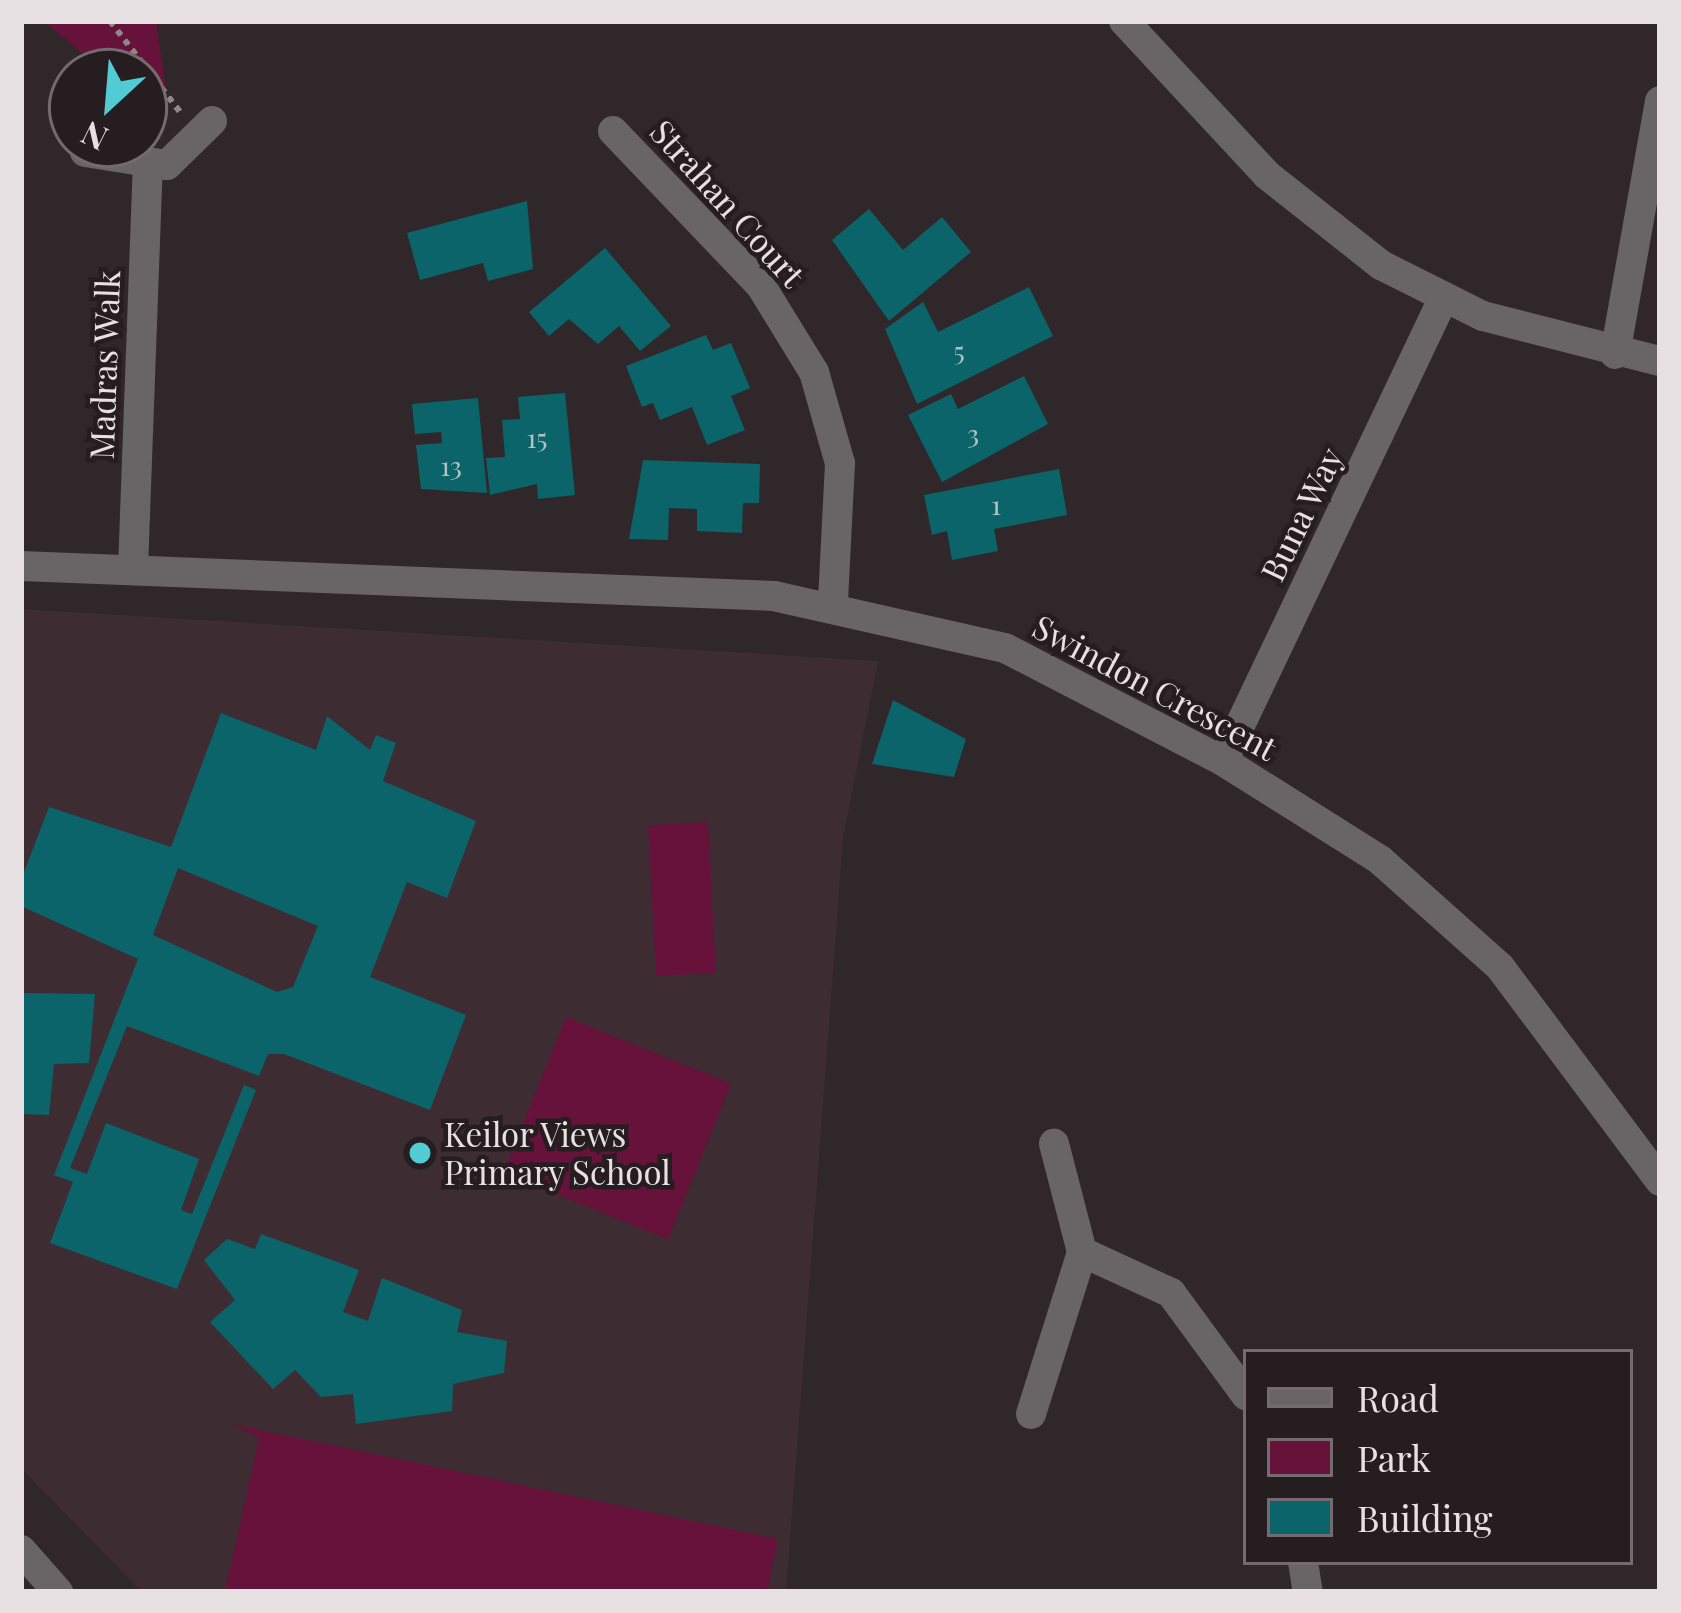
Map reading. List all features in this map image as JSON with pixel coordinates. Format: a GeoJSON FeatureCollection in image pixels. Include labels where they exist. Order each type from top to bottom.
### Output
{"type":"FeatureCollection","features":[{"type":"Feature","properties":{"kind":"street"},"geometry":{"type":"LineString","coordinates":[[1124,21],[1267,175],[1443,299],[1616,354],[1660,361]]}},
{"type":"Feature","properties":{"kind":"street"},"geometry":{"type":"LineString","coordinates":[[1616,354],[1660,101]]}},
{"type":"Feature","properties":{"kind":"street"},"geometry":{"type":"LineString","coordinates":[[168,162],[176,161],[204,130]]}},
{"type":"Feature","properties":{"kind":"street","name":"Strahan Court"},"geometry":{"type":"LineString","coordinates":[[613,131],[761,286],[814,372],[840,463],[833,601]]}},
{"type":"Feature","properties":{"kind":"street","name":"Madras Walk"},"geometry":{"type":"LineString","coordinates":[[133,569],[148,168]]}},
{"type":"Feature","properties":{"kind":"street","name":"Buna Way"},"geometry":{"type":"LineString","coordinates":[[1222,761],[1443,299]]}},
{"type":"Feature","properties":{"kind":"street","name":"Swindon Crescent"},"geometry":{"type":"LineString","coordinates":[[21,566],[833,601],[1005,648],[1222,761],[1380,860],[1486,952],[1561,1037],[1660,1181]]}},
{"type":"Feature","properties":{"kind":"street"},"geometry":{"type":"LineString","coordinates":[[1031,1414],[1082,1252],[1054,1144]]}},
{"type":"Feature","properties":{"kind":"street"},"geometry":{"type":"LineString","coordinates":[[1082,1252],[1172,1293],[1243,1391]]}},
{"type":"Feature","properties":{"kind":"street"},"geometry":{"type":"LineString","coordinates":[[21,1550],[58,1592]]}},
{"type":"Feature","properties":{"kind":"path"},"geometry":{"type":"LineString","coordinates":[[110,21],[204,130]]}},
{"type":"Feature","properties":{"kind":"shaded area","name":"Keilor Views Primary School"},"geometry":{"type":"Polygon","coordinates":[[[21,609],[878,661],[843,838],[786,1592],[142,1592],[21,1468],[21,609]]]}},
{"type":"Feature","properties":{"kind":"green space"},"geometry":{"type":"Polygon","coordinates":[[[44,21],[156,21],[160,48],[76,48],[44,21]]]}},
{"type":"Feature","properties":{"kind":"green space"},"geometry":{"type":"Polygon","coordinates":[[[708,822],[716,973],[656,976],[648,825],[708,822]]]}},
{"type":"Feature","properties":{"kind":"green space"},"geometry":{"type":"Polygon","coordinates":[[[566,1017],[731,1084],[668,1239],[503,1173],[566,1017]]]}},
{"type":"Feature","properties":{"kind":"green space"},"geometry":{"type":"Polygon","coordinates":[[[232,1424],[778,1539],[767,1592],[225,1592],[259,1438],[232,1424]]]}},
{"type":"Feature","properties":{"kind":"building"},"geometry":{"type":"Polygon","coordinates":[[[527,201],[533,269],[488,281],[483,263],[420,280],[407,233],[527,201]]]}},
{"type":"Feature","properties":{"kind":"building"},"geometry":{"type":"Polygon","coordinates":[[[869,209],[903,250],[942,217],[971,252],[889,321],[832,240],[869,209]]]}},
{"type":"Feature","properties":{"kind":"building"},"geometry":{"type":"Polygon","coordinates":[[[605,248],[671,326],[640,351],[619,326],[598,344],[569,319],[549,336],[529,312],[605,248]]]}},
{"type":"Feature","properties":{"kind":"building"},"geometry":{"type":"Polygon","coordinates":[[[1029,287],[1053,336],[917,404],[885,329],[923,302],[938,332],[1029,287]]]}},
{"type":"Feature","properties":{"kind":"building"},"geometry":{"type":"Polygon","coordinates":[[[706,335],[713,350],[731,343],[750,388],[731,396],[745,430],[707,445],[692,407],[660,420],[653,403],[642,407],[626,366],[706,335]]]}},
{"type":"Feature","properties":{"kind":"building"},"geometry":{"type":"Polygon","coordinates":[[[1024,376],[1048,424],[942,482],[908,415],[951,394],[958,409],[1024,376]]]}},
{"type":"Feature","properties":{"kind":"building"},"geometry":{"type":"Polygon","coordinates":[[[565,393],[575,495],[538,499],[537,484],[490,495],[486,458],[505,457],[502,420],[520,419],[518,397],[565,393]]]}},
{"type":"Feature","properties":{"kind":"building"},"geometry":{"type":"Polygon","coordinates":[[[478,398],[487,493],[421,489],[416,445],[442,443],[441,432],[415,434],[412,404],[478,398]]]}},
{"type":"Feature","properties":{"kind":"building"},"geometry":{"type":"Polygon","coordinates":[[[643,460],[760,464],[759,503],[743,503],[742,533],[697,531],[697,509],[669,508],[668,540],[629,539],[643,460]]]}},
{"type":"Feature","properties":{"kind":"building"},"geometry":{"type":"Polygon","coordinates":[[[1059,469],[1067,515],[994,529],[998,551],[952,560],[947,531],[932,535],[924,495],[1059,469]]]}},
{"type":"Feature","properties":{"kind":"building"},"geometry":{"type":"Polygon","coordinates":[[[893,700],[966,739],[954,777],[872,764],[893,700]]]}},
{"type":"Feature","properties":{"kind":"building"},"geometry":{"type":"Polygon","coordinates":[[[221,713],[316,750],[327,716],[370,750],[376,735],[396,743],[383,781],[476,821],[447,898],[407,882],[370,977],[466,1015],[430,1110],[284,1054],[268,1054],[259,1076],[127,1026],[70,1168],[87,1174],[106,1123],[199,1159],[181,1210],[192,1214],[244,1085],[256,1090],[177,1289],[50,1243],[73,1182],[54,1175],[138,959],[21,906],[21,880],[49,807],[171,847],[221,713]],[[178,868],[153,935],[277,992],[293,987],[318,926],[178,868]]]}},
{"type":"Feature","properties":{"kind":"building"},"geometry":{"type":"Polygon","coordinates":[[[21,993],[95,994],[89,1063],[54,1064],[49,1115],[21,1114],[21,993]]]}},
{"type":"Feature","properties":{"kind":"building"},"geometry":{"type":"Polygon","coordinates":[[[261,1234],[359,1270],[343,1312],[368,1321],[382,1278],[462,1310],[457,1332],[507,1341],[504,1373],[453,1384],[452,1411],[356,1424],[353,1394],[321,1397],[295,1370],[273,1389],[210,1322],[235,1300],[204,1260],[227,1239],[255,1249],[261,1234]]]}},
{"type":"Feature","properties":{"kind":"place","name":"Keilor Views Primary School"},"geometry":{"type":"Point","coordinates":[420,1153]}}]}
